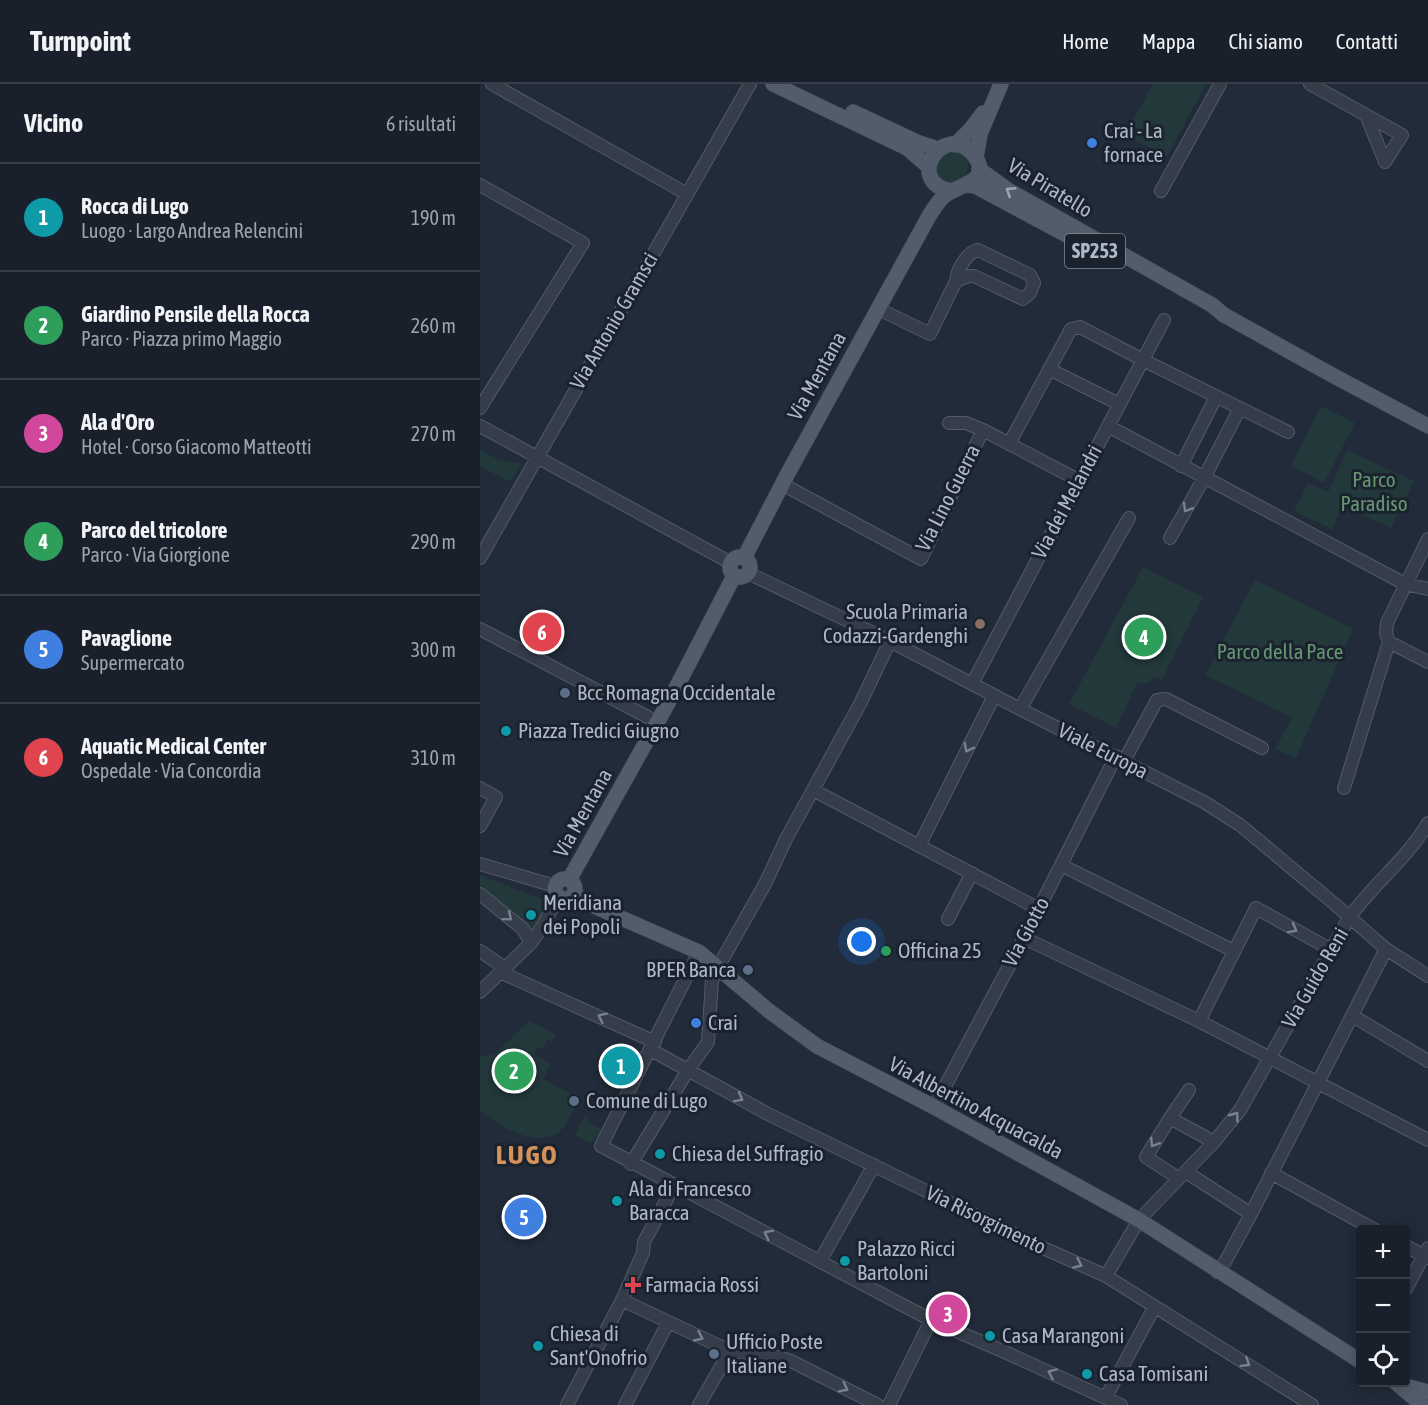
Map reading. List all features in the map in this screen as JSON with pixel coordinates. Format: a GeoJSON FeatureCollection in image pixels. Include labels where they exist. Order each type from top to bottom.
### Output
{"type":"FeatureCollection","features":[{"type":"Feature","properties":{"kind":"main road"},"geometry":{"type":"LineString","coordinates":[[774,84],[908,148],[931,174],[938,186],[952,190],[967,185]]}},
{"type":"Feature","properties":{"kind":"main road"},"geometry":{"type":"LineString","coordinates":[[796,84],[917,142],[938,149],[954,145],[970,130],[999,88]]}},
{"type":"Feature","properties":{"kind":"main road"},"geometry":{"type":"LineString","coordinates":[[977,163],[980,134],[999,88]]}},
{"type":"Feature","properties":{"kind":"main road","name":"Via Piratello"},"geometry":{"type":"LineString","coordinates":[[954,145],[969,151],[977,163],[1008,190],[1212,305],[1224,315],[1428,426]]}},
{"type":"Feature","properties":{"kind":"main road"},"geometry":{"type":"LineString","coordinates":[[931,174],[931,157],[938,149]]}},
{"type":"Feature","properties":{"kind":"main road","name":"Via Piratello"},"geometry":{"type":"LineString","coordinates":[[967,185],[974,181],[977,163]]}},
{"type":"Feature","properties":{"kind":"main road","name":"Via Mentana"},"geometry":{"type":"LineString","coordinates":[[929,216],[931,174]]}},
{"type":"Feature","properties":{"kind":"main road","name":"Via Piratello"},"geometry":{"type":"LineString","coordinates":[[967,185],[975,186],[1213,313],[1224,315]]}},
{"type":"Feature","properties":{"kind":"main road","name":"Via Mentana"},"geometry":{"type":"LineString","coordinates":[[564,889],[657,722],[782,484],[929,216],[943,197],[952,190]]}},
{"type":"Feature","properties":{"kind":"main road","name":"Via Albertino Acquacalda"},"geometry":{"type":"LineString","coordinates":[[564,889],[596,907],[699,952],[769,1011],[817,1046],[934,1107],[1138,1220],[1356,1359]]}},
{"type":"Feature","properties":{"kind":"main road"},"geometry":{"type":"LineString","coordinates":[[1400,1387],[1421,1405],[1428,1393],[1408,1387]]}},
{"type":"Feature","properties":{"kind":"street"},"geometry":{"type":"LineString","coordinates":[[492,84],[687,194]]}},
{"type":"Feature","properties":{"kind":"street","name":"Via Antonio Gramsci"},"geometry":{"type":"LineString","coordinates":[[480,558],[536,456],[750,84]]}},
{"type":"Feature","properties":{"kind":"street"},"geometry":{"type":"LineString","coordinates":[[1161,191],[1220,84]]}},
{"type":"Feature","properties":{"kind":"street"},"geometry":{"type":"LineString","coordinates":[[1310,84],[1366,115]]}},
{"type":"Feature","properties":{"kind":"street"},"geometry":{"type":"LineString","coordinates":[[480,185],[583,243],[480,408]]}},
{"type":"Feature","properties":{"kind":"street"},"geometry":{"type":"LineString","coordinates":[[885,312],[930,334],[957,276],[969,255],[978,250],[1030,275],[1034,283],[1030,293],[1023,299],[974,276],[956,281]]}},
{"type":"Feature","properties":{"kind":"street","name":"Via dei Melandri"},"geometry":{"type":"LineString","coordinates":[[972,684],[1164,320]]}},
{"type":"Feature","properties":{"kind":"street"},"geometry":{"type":"LineString","coordinates":[[1009,444],[1074,327],[1080,327],[1288,432]]}},
{"type":"Feature","properties":{"kind":"street"},"geometry":{"type":"LineString","coordinates":[[1050,369],[1119,404]]}},
{"type":"Feature","properties":{"kind":"street"},"geometry":{"type":"LineString","coordinates":[[1180,466],[1216,396]]}},
{"type":"Feature","properties":{"kind":"street"},"geometry":{"type":"LineString","coordinates":[[1170,538],[1240,408]]}},
{"type":"Feature","properties":{"kind":"street"},"geometry":{"type":"LineString","coordinates":[[949,423],[966,423],[983,430]]}},
{"type":"Feature","properties":{"kind":"street","name":"Viale Europa"},"geometry":{"type":"LineString","coordinates":[[480,426],[739,567],[890,641],[1204,802],[1240,825],[1386,950],[1428,976]]}},
{"type":"Feature","properties":{"kind":"street"},"geometry":{"type":"LineString","coordinates":[[1108,426],[1405,584],[1428,589]]}},
{"type":"Feature","properties":{"kind":"street","name":"Via Lino Guerra"},"geometry":{"type":"LineString","coordinates":[[782,484],[921,559],[983,430],[1078,480]]}},
{"type":"Feature","properties":{"kind":"street"},"geometry":{"type":"LineString","coordinates":[[1020,709],[1129,518]]}},
{"type":"Feature","properties":{"kind":"street"},"geometry":{"type":"LineString","coordinates":[[1344,788],[1389,642],[1386,633],[1388,623],[1428,539]]}},
{"type":"Feature","properties":{"kind":"street"},"geometry":{"type":"LineString","coordinates":[[480,629],[657,722]]}},
{"type":"Feature","properties":{"kind":"street"},"geometry":{"type":"LineString","coordinates":[[632,1164],[688,1070],[708,1042],[712,980],[860,704],[890,641]]}},
{"type":"Feature","properties":{"kind":"street"},"geometry":{"type":"LineString","coordinates":[[1389,642],[1428,662]]}},
{"type":"Feature","properties":{"kind":"street"},"geometry":{"type":"LineString","coordinates":[[919,846],[994,696]]}},
{"type":"Feature","properties":{"kind":"street","name":"Via Giotto"},"geometry":{"type":"LineString","coordinates":[[934,1107],[1061,865],[1120,758],[1157,700],[1166,699],[1262,748]]}},
{"type":"Feature","properties":{"kind":"street"},"geometry":{"type":"LineString","coordinates":[[480,788],[496,797],[480,826]]}},
{"type":"Feature","properties":{"kind":"street"},"geometry":{"type":"LineString","coordinates":[[813,790],[1039,909]]}},
{"type":"Feature","properties":{"kind":"street","name":"Via Guido Reni"},"geometry":{"type":"LineString","coordinates":[[1106,1276],[1138,1220],[1214,1142],[1240,1110],[1349,918],[1360,903],[1403,858],[1428,823]]}},
{"type":"Feature","properties":{"kind":"street"},"geometry":{"type":"LineString","coordinates":[[480,864],[564,889],[531,943],[480,993]]}},
{"type":"Feature","properties":{"kind":"street"},"geometry":{"type":"LineString","coordinates":[[1061,865],[1234,951]]}},
{"type":"Feature","properties":{"kind":"street"},"geometry":{"type":"LineString","coordinates":[[948,920],[972,873]]}},
{"type":"Feature","properties":{"kind":"street"},"geometry":{"type":"LineString","coordinates":[[480,894],[523,929],[531,943]]}},
{"type":"Feature","properties":{"kind":"street"},"geometry":{"type":"LineString","coordinates":[[1199,1022],[1256,909],[1330,949]]}},
{"type":"Feature","properties":{"kind":"street"},"geometry":{"type":"LineString","coordinates":[[1024,938],[1199,1022],[1428,1140]]}},
{"type":"Feature","properties":{"kind":"street"},"geometry":{"type":"LineString","coordinates":[[1217,1272],[1225,1262],[1251,1214],[1386,950]]}},
{"type":"Feature","properties":{"kind":"street","name":"Via Risorgimento"},"geometry":{"type":"LineString","coordinates":[[480,951],[501,972],[653,1046],[688,1070],[768,1114],[1041,1247],[1106,1276],[1312,1405]]}},
{"type":"Feature","properties":{"kind":"street"},"geometry":{"type":"LineString","coordinates":[[699,952],[601,1146],[931,1320],[1106,1397],[1119,1405]]}},
{"type":"Feature","properties":{"kind":"street"},"geometry":{"type":"LineString","coordinates":[[1353,1016],[1428,1061]]}},
{"type":"Feature","properties":{"kind":"street"},"geometry":{"type":"LineString","coordinates":[[1189,1090],[1146,1157],[1251,1214]]}},
{"type":"Feature","properties":{"kind":"street"},"geometry":{"type":"LineString","coordinates":[[1170,1118],[1214,1142]]}},
{"type":"Feature","properties":{"kind":"street"},"geometry":{"type":"LineString","coordinates":[[820,1261],[874,1165]]}},
{"type":"Feature","properties":{"kind":"street"},"geometry":{"type":"LineString","coordinates":[[1271,1173],[1366,1225]]}},
{"type":"Feature","properties":{"kind":"street"},"geometry":{"type":"LineString","coordinates":[[567,1405],[622,1300],[643,1253],[644,1242],[674,1186]]}},
{"type":"Feature","properties":{"kind":"street"},"geometry":{"type":"LineString","coordinates":[[1410,1248],[1427,1254],[1410,1282]]}},
{"type":"Feature","properties":{"kind":"street"},"geometry":{"type":"LineString","coordinates":[[622,1300],[730,1352],[778,1357],[791,1361],[878,1405]]}},
{"type":"Feature","properties":{"kind":"street"},"geometry":{"type":"LineString","coordinates":[[1106,1397],[1154,1308]]}},
{"type":"Feature","properties":{"kind":"street"},"geometry":{"type":"LineString","coordinates":[[889,1405],[931,1320]]}},
{"type":"Feature","properties":{"kind":"street"},"geometry":{"type":"LineString","coordinates":[[625,1405],[668,1323]]}},
{"type":"Feature","properties":{"kind":"street"},"geometry":{"type":"LineString","coordinates":[[699,1405],[730,1352]]}},
{"type":"Feature","properties":{"kind":"green space"},"geometry":{"type":"Polygon","coordinates":[[[1153,84],[1206,84],[1167,157],[1125,135],[1153,84]]]}},
{"type":"Feature","properties":{"kind":"green space"},"geometry":{"type":"Polygon","coordinates":[[[952,148],[964,155],[968,164],[965,177],[954,184],[940,181],[932,162],[952,148]]]}},
{"type":"Feature","properties":{"kind":"green space"},"geometry":{"type":"Polygon","coordinates":[[[1321,406],[1355,423],[1324,483],[1291,466],[1321,406]]]}},
{"type":"Feature","properties":{"kind":"green space"},"geometry":{"type":"Polygon","coordinates":[[[480,450],[498,459],[522,464],[510,482],[480,466],[480,450]]]}},
{"type":"Feature","properties":{"kind":"green space","name":"Parco Paradiso"},"geometry":{"type":"Polygon","coordinates":[[[1347,450],[1414,481],[1391,528],[1343,506],[1332,529],[1294,511],[1308,483],[1328,492],[1347,450]]]}},
{"type":"Feature","properties":{"kind":"green space"},"geometry":{"type":"Polygon","coordinates":[[[1143,567],[1203,597],[1162,680],[1153,677],[1149,683],[1137,683],[1116,728],[1069,704],[1143,567]]]}},
{"type":"Feature","properties":{"kind":"green space","name":"Parco della Pace"},"geometry":{"type":"Polygon","coordinates":[[[1255,580],[1353,629],[1296,758],[1275,749],[1292,717],[1205,675],[1255,580]]]}},
{"type":"Feature","properties":{"kind":"green space"},"geometry":{"type":"Polygon","coordinates":[[[480,875],[547,903],[547,908],[534,932],[480,889],[480,875]]]}},
{"type":"Feature","properties":{"kind":"green space"},"geometry":{"type":"Polygon","coordinates":[[[530,1021],[556,1035],[552,1042],[547,1040],[543,1049],[539,1047],[534,1054],[551,1064],[543,1079],[576,1097],[574,1102],[577,1104],[560,1131],[540,1138],[518,1134],[507,1129],[480,1110],[480,1057],[495,1053],[530,1021]]]}},
{"type":"Feature","properties":{"kind":"green space"},"geometry":{"type":"Polygon","coordinates":[[[585,1115],[588,1117],[586,1121],[603,1130],[591,1143],[575,1135],[585,1115]]]}},
{"type":"Feature","properties":{"kind":"place","name":"Crai - La fornace"},"geometry":{"type":"Point","coordinates":[1092,143]}},
{"type":"Feature","properties":{"kind":"place","name":"Scuola Primaria Codazzi-Gardenghi"},"geometry":{"type":"Point","coordinates":[980,624]}},
{"type":"Feature","properties":{"kind":"place","name":"Aquatic Medical Center"},"geometry":{"type":"Point","coordinates":[542,632]}},
{"type":"Feature","properties":{"kind":"place","name":"Parco del tricolore"},"geometry":{"type":"Point","coordinates":[1144,637]}},
{"type":"Feature","properties":{"kind":"place","name":"Bcc Romagna Occidentale"},"geometry":{"type":"Point","coordinates":[565,693]}},
{"type":"Feature","properties":{"kind":"place","name":"Piazza Tredici Giugno"},"geometry":{"type":"Point","coordinates":[506,731]}},
{"type":"Feature","properties":{"kind":"place","name":"Meridiana dei Popoli"},"geometry":{"type":"Point","coordinates":[531,915]}},
{"type":"Feature","properties":{"kind":"place","name":"Officina 25"},"geometry":{"type":"Point","coordinates":[886,951]}},
{"type":"Feature","properties":{"kind":"place","name":"BPER Banca"},"geometry":{"type":"Point","coordinates":[748,970]}},
{"type":"Feature","properties":{"kind":"place","name":"Crai"},"geometry":{"type":"Point","coordinates":[696,1023]}},
{"type":"Feature","properties":{"kind":"place","name":"Rocca di Lugo"},"geometry":{"type":"Point","coordinates":[621,1066]}},
{"type":"Feature","properties":{"kind":"place","name":"Giardino Pensile della Rocca"},"geometry":{"type":"Point","coordinates":[514,1071]}},
{"type":"Feature","properties":{"kind":"place","name":"Comune di Lugo"},"geometry":{"type":"Point","coordinates":[574,1101]}},
{"type":"Feature","properties":{"kind":"place","name":"Chiesa del Suffragio"},"geometry":{"type":"Point","coordinates":[660,1154]}},
{"type":"Feature","properties":{"kind":"place","name":"Ala di Francesco Baracca"},"geometry":{"type":"Point","coordinates":[617,1201]}},
{"type":"Feature","properties":{"kind":"place","name":"Pavaglione"},"geometry":{"type":"Point","coordinates":[524,1217]}},
{"type":"Feature","properties":{"kind":"place","name":"Palazzo Ricci Bartoloni"},"geometry":{"type":"Point","coordinates":[845,1261]}},
{"type":"Feature","properties":{"kind":"place","name":"Farmacia Rossi"},"geometry":{"type":"Point","coordinates":[633,1285]}},
{"type":"Feature","properties":{"kind":"place","name":"Ala d'Oro"},"geometry":{"type":"Point","coordinates":[948,1314]}},
{"type":"Feature","properties":{"kind":"place","name":"Casa Marangoni"},"geometry":{"type":"Point","coordinates":[990,1336]}},
{"type":"Feature","properties":{"kind":"place","name":"Chiesa di Sant'Onofrio"},"geometry":{"type":"Point","coordinates":[538,1346]}},
{"type":"Feature","properties":{"kind":"place","name":"Ufficio Poste Italiane"},"geometry":{"type":"Point","coordinates":[714,1354]}},
{"type":"Feature","properties":{"kind":"place","name":"Casa Tomisani"},"geometry":{"type":"Point","coordinates":[1087,1374]}},
{"type":"Feature","properties":{"kind":"district","name":"LUGO"},"geometry":{"type":"Point","coordinates":[527,1155]}}]}
